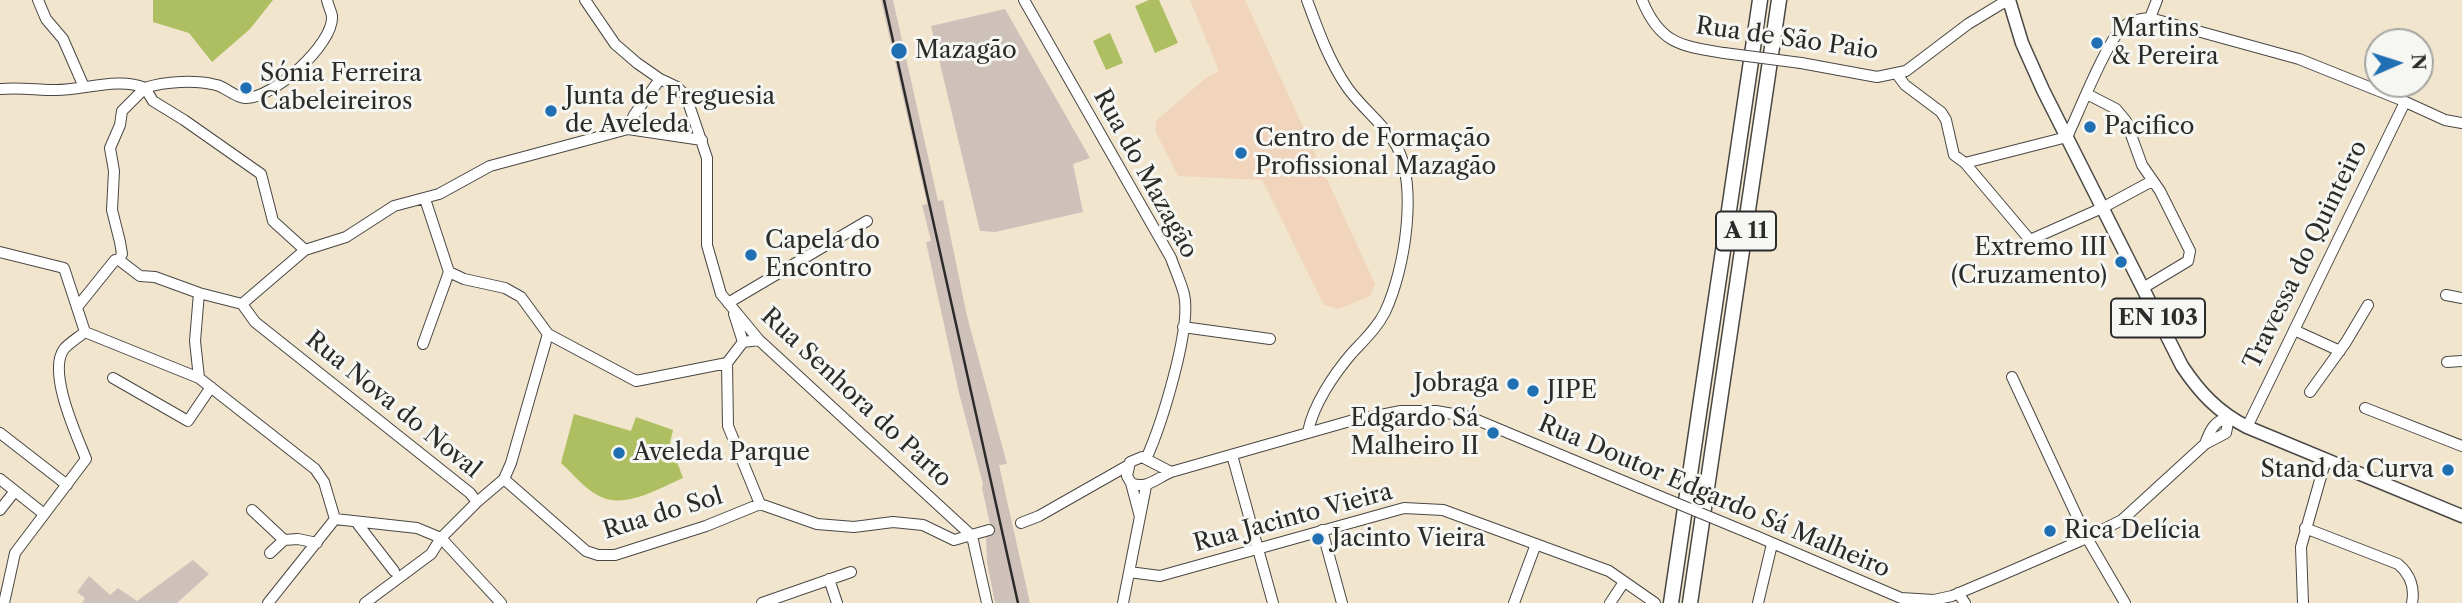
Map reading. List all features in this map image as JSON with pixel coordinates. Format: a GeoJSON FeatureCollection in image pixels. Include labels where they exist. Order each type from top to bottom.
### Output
{"type":"FeatureCollection","features":[{"type":"Feature","properties":{"kind":"highway","name":"A 11"},"geometry":{"type":"LineString","coordinates":[[1671,603],[1760,0]]}},
{"type":"Feature","properties":{"kind":"highway","name":"A 11"},"geometry":{"type":"LineString","coordinates":[[1690,603],[1779,0]]}},
{"type":"Feature","properties":{"kind":"main road","name":"EN 103"},"geometry":{"type":"LineString","coordinates":[[2009,1],[2022,43],[2102,208],[2182,366],[2194,384],[2215,407],[2247,427],[2461,513]]}},
{"type":"Feature","properties":{"kind":"street"},"geometry":{"type":"LineString","coordinates":[[38,0],[46,19],[63,40],[84,87]]}},
{"type":"Feature","properties":{"kind":"street"},"geometry":{"type":"LineString","coordinates":[[0,89],[13,87],[56,90],[128,84],[145,88],[153,85],[194,83],[218,85],[246,98],[257,96],[288,78],[306,63],[318,47],[329,28],[332,16],[327,0]]}},
{"type":"Feature","properties":{"kind":"street","name":"Rua Senhora do Parto"},"geometry":{"type":"LineString","coordinates":[[585,0],[615,44],[686,96],[707,158],[707,245],[721,294],[759,340],[972,536]]}},
{"type":"Feature","properties":{"kind":"street","name":"Rua do Mazagão"},"geometry":{"type":"LineString","coordinates":[[1024,0],[1171,258],[1184,295],[1183,327],[1149,461]]}},
{"type":"Feature","properties":{"kind":"street"},"geometry":{"type":"LineString","coordinates":[[1307,0],[1332,63],[1348,89],[1393,141],[1405,174],[1407,212],[1400,269],[1384,313],[1332,380],[1310,421],[1308,432]]}},
{"type":"Feature","properties":{"kind":"street","name":"Rua de São Paio"},"geometry":{"type":"LineString","coordinates":[[1642,0],[1650,20],[1684,46],[1877,77],[1906,71],[1968,24],[2009,1]]}},
{"type":"Feature","properties":{"kind":"street"},"geometry":{"type":"LineString","coordinates":[[2150,18],[2157,0]]}},
{"type":"Feature","properties":{"kind":"street"},"geometry":{"type":"LineString","coordinates":[[1965,163],[2067,136],[2105,56],[2122,27],[2136,19],[2150,18],[2299,59],[2445,120],[2462,123]]}},
{"type":"Feature","properties":{"kind":"street"},"geometry":{"type":"LineString","coordinates":[[1896,73],[1905,85],[1941,112],[1946,120],[1954,155],[1965,163],[2030,240],[2102,208],[2152,181]]}},
{"type":"Feature","properties":{"kind":"street"},"geometry":{"type":"LineString","coordinates":[[628,129],[634,115],[660,79]]}},
{"type":"Feature","properties":{"kind":"street"},"geometry":{"type":"LineString","coordinates":[[145,88],[153,101],[261,174],[273,220],[305,250]]}},
{"type":"Feature","properties":{"kind":"street"},"geometry":{"type":"LineString","coordinates":[[120,260],[122,254],[112,210],[114,171],[110,148],[120,125],[122,111],[141,95],[145,88]]}},
{"type":"Feature","properties":{"kind":"street"},"geometry":{"type":"LineString","coordinates":[[2087,94],[2116,109],[2126,121],[2142,165],[2184,235],[2190,255],[2188,261],[2143,288]]}},
{"type":"Feature","properties":{"kind":"street","name":"Travessa do Quinteiro"},"geometry":{"type":"LineString","coordinates":[[2247,427],[2405,102]]}},
{"type":"Feature","properties":{"kind":"street"},"geometry":{"type":"LineString","coordinates":[[120,260],[140,276],[155,277],[199,293],[242,304],[305,250],[346,237],[394,206],[425,199],[490,166],[628,129],[702,140]]}},
{"type":"Feature","properties":{"kind":"street"},"geometry":{"type":"LineString","coordinates":[[423,344],[449,272],[425,199]]}},
{"type":"Feature","properties":{"kind":"street"},"geometry":{"type":"LineString","coordinates":[[743,342],[730,305],[867,221]]}},
{"type":"Feature","properties":{"kind":"street"},"geometry":{"type":"LineString","coordinates":[[0,252],[64,268],[85,332]]}},
{"type":"Feature","properties":{"kind":"street"},"geometry":{"type":"LineString","coordinates":[[78,306],[107,269],[116,260],[120,260]]}},
{"type":"Feature","properties":{"kind":"street"},"geometry":{"type":"LineString","coordinates":[[449,272],[464,279],[505,288],[521,297],[548,334],[636,381],[727,363]]}},
{"type":"Feature","properties":{"kind":"street"},"geometry":{"type":"LineString","coordinates":[[199,293],[195,341],[199,377]]}},
{"type":"Feature","properties":{"kind":"street"},"geometry":{"type":"LineString","coordinates":[[2446,295],[2462,298]]}},
{"type":"Feature","properties":{"kind":"street","name":"Rua Nova do Noval"},"geometry":{"type":"LineString","coordinates":[[242,304],[255,322],[397,433],[470,493],[477,502],[441,538],[431,554],[365,603]]}},
{"type":"Feature","properties":{"kind":"street"},"geometry":{"type":"LineString","coordinates":[[2310,392],[2340,351],[2368,304]]}},
{"type":"Feature","properties":{"kind":"street"},"geometry":{"type":"LineString","coordinates":[[1183,327],[1270,339]]}},
{"type":"Feature","properties":{"kind":"street"},"geometry":{"type":"LineString","coordinates":[[2294,330],[2340,351]]}},
{"type":"Feature","properties":{"kind":"street"},"geometry":{"type":"LineString","coordinates":[[85,332],[199,377],[315,470],[324,482],[335,519]]}},
{"type":"Feature","properties":{"kind":"street"},"geometry":{"type":"LineString","coordinates":[[4,603],[15,553],[86,459],[68,414],[60,362],[64,350],[85,332]]}},
{"type":"Feature","properties":{"kind":"street"},"geometry":{"type":"LineString","coordinates":[[477,502],[505,479],[548,334]]}},
{"type":"Feature","properties":{"kind":"street"},"geometry":{"type":"LineString","coordinates":[[759,340],[743,342],[727,363],[728,426],[760,504],[817,524],[854,527],[893,522],[923,525],[954,540],[989,530]]}},
{"type":"Feature","properties":{"kind":"street"},"geometry":{"type":"LineString","coordinates":[[2447,362],[2462,361]]}},
{"type":"Feature","properties":{"kind":"street"},"geometry":{"type":"LineString","coordinates":[[2012,377],[2087,538],[2125,603]]}},
{"type":"Feature","properties":{"kind":"street"},"geometry":{"type":"LineString","coordinates":[[113,378],[188,421],[211,387]]}},
{"type":"Feature","properties":{"kind":"street"},"geometry":{"type":"LineString","coordinates":[[2365,408],[2462,446]]}},
{"type":"Feature","properties":{"kind":"street","name":"Rua Doutor Edgardo Sá Malheiro"},"geometry":{"type":"LineString","coordinates":[[1149,483],[1171,472],[1308,432],[1401,411],[1436,411],[1470,417],[1900,598],[1934,600],[1958,593],[2087,538],[2122,520],[2205,444],[2213,426],[2229,417]]}},
{"type":"Feature","properties":{"kind":"street"},"geometry":{"type":"LineString","coordinates":[[0,433],[66,485]]}},
{"type":"Feature","properties":{"kind":"street"},"geometry":{"type":"LineString","coordinates":[[1232,455],[1273,603]]}},
{"type":"Feature","properties":{"kind":"street"},"geometry":{"type":"LineString","coordinates":[[1021,523],[1039,516],[1127,466],[1133,459],[1149,461],[1171,472]]}},
{"type":"Feature","properties":{"kind":"street"},"geometry":{"type":"LineString","coordinates":[[2303,603],[2301,547],[2326,459]]}},
{"type":"Feature","properties":{"kind":"street"},"geometry":{"type":"LineString","coordinates":[[1123,603],[1140,519],[1149,483],[1155,472],[1149,461]]}},
{"type":"Feature","properties":{"kind":"street"},"geometry":{"type":"LineString","coordinates":[[1127,466],[1126,476],[1131,483],[1140,519]]}},
{"type":"Feature","properties":{"kind":"street"},"geometry":{"type":"LineString","coordinates":[[0,479],[44,513]]}},
{"type":"Feature","properties":{"kind":"street","name":"Rua do Sol"},"geometry":{"type":"LineString","coordinates":[[505,479],[586,551],[598,555],[615,555],[706,526],[760,504]]}},
{"type":"Feature","properties":{"kind":"street"},"geometry":{"type":"LineString","coordinates":[[1131,483],[1137,486],[1149,483]]}},
{"type":"Feature","properties":{"kind":"street"},"geometry":{"type":"LineString","coordinates":[[0,510],[15,491]]}},
{"type":"Feature","properties":{"kind":"street","name":"Rua Jacinto Vieira"},"geometry":{"type":"LineString","coordinates":[[1129,572],[1160,576],[1404,508],[1444,510],[1609,571],[1655,603]]}},
{"type":"Feature","properties":{"kind":"street"},"geometry":{"type":"LineString","coordinates":[[252,510],[284,540]]}},
{"type":"Feature","properties":{"kind":"street"},"geometry":{"type":"LineString","coordinates":[[335,519],[416,528],[441,538],[501,603]]}},
{"type":"Feature","properties":{"kind":"street"},"geometry":{"type":"LineString","coordinates":[[268,603],[335,519]]}},
{"type":"Feature","properties":{"kind":"street"},"geometry":{"type":"LineString","coordinates":[[357,523],[394,571]]}},
{"type":"Feature","properties":{"kind":"street"},"geometry":{"type":"LineString","coordinates":[[2305,528],[2398,564],[2405,570],[2414,590],[2412,603]]}},
{"type":"Feature","properties":{"kind":"street"},"geometry":{"type":"LineString","coordinates":[[1322,530],[1342,603]]}},
{"type":"Feature","properties":{"kind":"street"},"geometry":{"type":"LineString","coordinates":[[972,536],[987,603]]}},
{"type":"Feature","properties":{"kind":"street"},"geometry":{"type":"LineString","coordinates":[[270,553],[284,540],[298,539],[317,543]]}},
{"type":"Feature","properties":{"kind":"street"},"geometry":{"type":"LineString","coordinates":[[1514,603],[1536,544]]}},
{"type":"Feature","properties":{"kind":"street"},"geometry":{"type":"LineString","coordinates":[[1758,603],[1773,544]]}},
{"type":"Feature","properties":{"kind":"street"},"geometry":{"type":"LineString","coordinates":[[762,603],[851,572]]}},
{"type":"Feature","properties":{"kind":"street"},"geometry":{"type":"LineString","coordinates":[[830,579],[837,603]]}},
{"type":"Feature","properties":{"kind":"street"},"geometry":{"type":"LineString","coordinates":[[1610,603],[1623,582]]}},
{"type":"Feature","properties":{"kind":"street"},"geometry":{"type":"LineString","coordinates":[[1958,593],[1965,603]]}},
{"type":"Feature","properties":{"kind":"shaded area"},"geometry":{"type":"Polygon","coordinates":[[[881,0],[893,0],[938,201],[943,200],[967,316],[1007,464],[999,465],[1030,603],[995,603],[987,562],[986,537],[992,533],[983,484],[959,393],[926,242],[931,241],[922,205],[927,204],[881,0]]]}},
{"type":"Feature","properties":{"kind":"shaded area","name":"Centro de Formação Profissional Mazagão"},"geometry":{"type":"Polygon","coordinates":[[[1190,0],[1245,0],[1375,284],[1370,296],[1339,309],[1324,305],[1262,180],[1178,176],[1155,131],[1156,121],[1207,77],[1219,71],[1190,0]]]}},
{"type":"Feature","properties":{"kind":"shaded area"},"geometry":{"type":"Polygon","coordinates":[[[1005,9],[1090,158],[1073,164],[1083,212],[995,232],[980,231],[931,26],[1005,9]]]}},
{"type":"Feature","properties":{"kind":"shaded area"},"geometry":{"type":"Polygon","coordinates":[[[193,560],[209,574],[177,603],[82,603],[85,598],[77,592],[89,576],[110,595],[118,588],[137,601],[193,560]]]}},
{"type":"Feature","properties":{"kind":"green space"},"geometry":{"type":"Polygon","coordinates":[[[153,0],[273,0],[250,29],[212,62],[189,33],[153,22],[153,0]]]}},
{"type":"Feature","properties":{"kind":"green space"},"geometry":{"type":"Polygon","coordinates":[[[1149,0],[1159,0],[1178,43],[1155,53],[1135,6],[1149,0]]]}},
{"type":"Feature","properties":{"kind":"green space"},"geometry":{"type":"Polygon","coordinates":[[[1110,33],[1123,63],[1106,70],[1093,41],[1110,33]]]}},
{"type":"Feature","properties":{"kind":"green space","name":"Aveleda Parque"},"geometry":{"type":"Polygon","coordinates":[[[574,414],[631,431],[636,417],[673,430],[670,443],[683,478],[631,499],[609,500],[599,496],[561,463],[574,414]]]}},
{"type":"Feature","properties":{"kind":"railway"},"geometry":{"type":"LineString","coordinates":[[884,0],[1018,603]]}},
{"type":"Feature","properties":{"kind":"place","name":"Martins & Pereira"},"geometry":{"type":"Point","coordinates":[2097,43]}},
{"type":"Feature","properties":{"kind":"place","name":"Mazagão"},"geometry":{"type":"Point","coordinates":[899,51]}},
{"type":"Feature","properties":{"kind":"place","name":"Sónia Ferreira Cabeleireiros"},"geometry":{"type":"Point","coordinates":[246,88]}},
{"type":"Feature","properties":{"kind":"place","name":"Junta de Freguesia de Aveleda"},"geometry":{"type":"Point","coordinates":[551,111]}},
{"type":"Feature","properties":{"kind":"place","name":"Pacifico"},"geometry":{"type":"Point","coordinates":[2090,127]}},
{"type":"Feature","properties":{"kind":"place","name":"Centro de Formação Profissional Mazagão"},"geometry":{"type":"Point","coordinates":[1241,153]}},
{"type":"Feature","properties":{"kind":"place","name":"Capela do Encontro"},"geometry":{"type":"Point","coordinates":[751,255]}},
{"type":"Feature","properties":{"kind":"place","name":"Extremo III (Cruzamento)"},"geometry":{"type":"Point","coordinates":[2121,262]}},
{"type":"Feature","properties":{"kind":"place","name":"Jobraga"},"geometry":{"type":"Point","coordinates":[1513,384]}},
{"type":"Feature","properties":{"kind":"place","name":"JIPE"},"geometry":{"type":"Point","coordinates":[1533,391]}},
{"type":"Feature","properties":{"kind":"place","name":"Edgardo Sá Malheiro II"},"geometry":{"type":"Point","coordinates":[1493,433]}},
{"type":"Feature","properties":{"kind":"place","name":"Aveleda Parque"},"geometry":{"type":"Point","coordinates":[619,453]}},
{"type":"Feature","properties":{"kind":"place","name":"Stand da Curva"},"geometry":{"type":"Point","coordinates":[2448,470]}},
{"type":"Feature","properties":{"kind":"place","name":"Rica Delícia"},"geometry":{"type":"Point","coordinates":[2050,531]}},
{"type":"Feature","properties":{"kind":"place","name":"Jacinto Vieira"},"geometry":{"type":"Point","coordinates":[1318,539]}}]}
